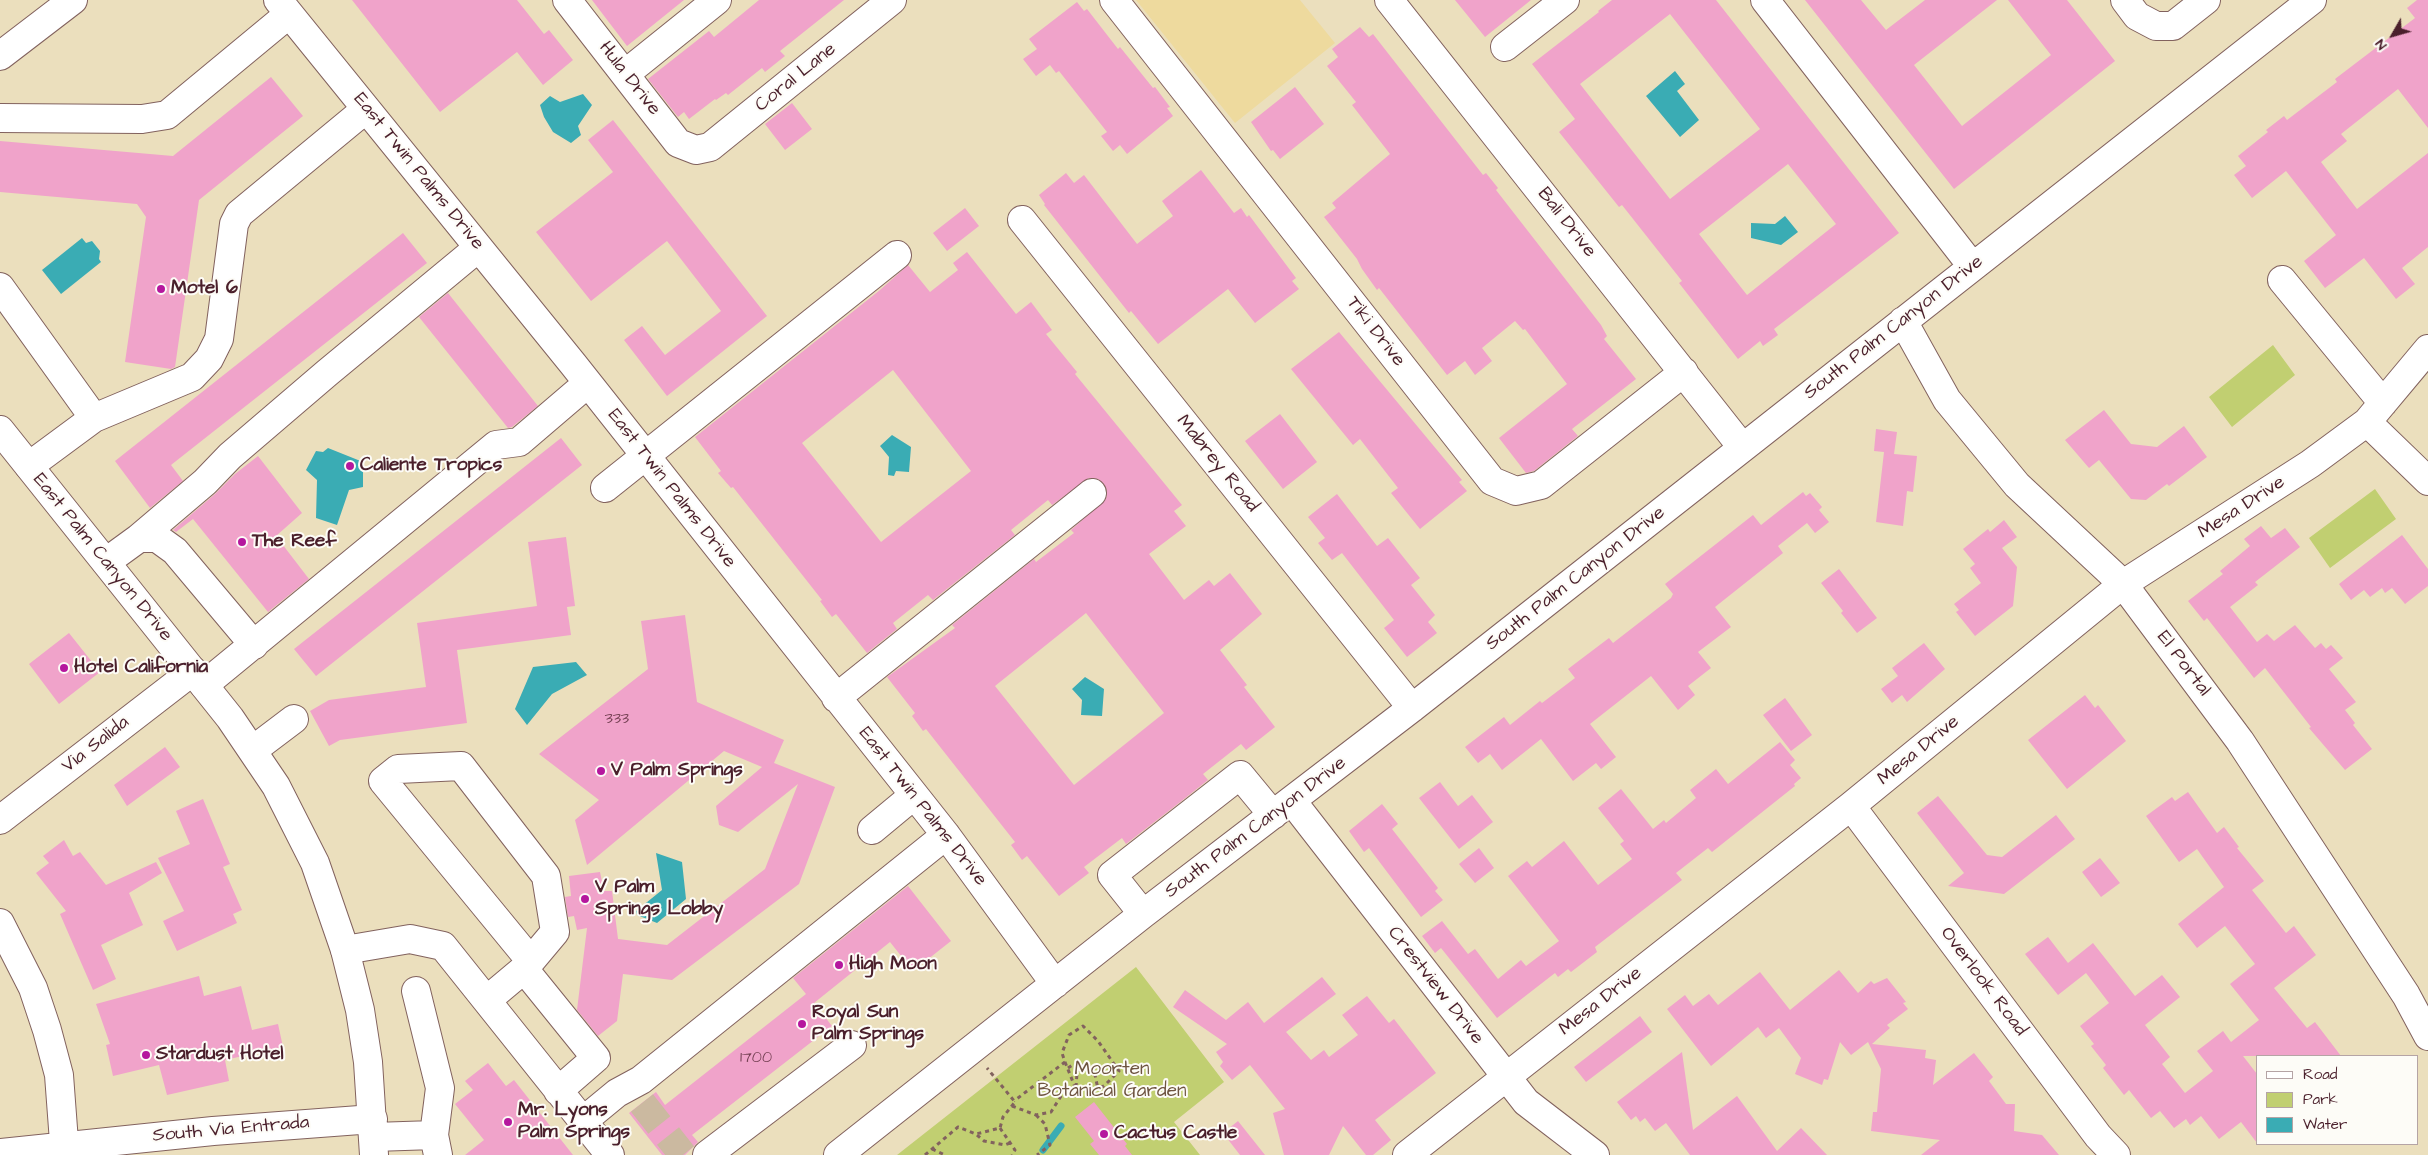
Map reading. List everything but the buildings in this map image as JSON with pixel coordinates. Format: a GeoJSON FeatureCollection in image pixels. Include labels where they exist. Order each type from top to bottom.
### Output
{"type":"FeatureCollection","features":[{"type":"Feature","properties":{"kind":"street"},"geometry":{"type":"LineString","coordinates":[[0,56],[73,0]]}},
{"type":"Feature","properties":{"kind":"street","name":"Hula Drive"},"geometry":{"type":"LineString","coordinates":[[567,0],[678,143],[696,150]]}},
{"type":"Feature","properties":{"kind":"street"},"geometry":{"type":"LineString","coordinates":[[625,74],[717,0]]}},
{"type":"Feature","properties":{"kind":"street","name":"Coral Lane"},"geometry":{"type":"LineString","coordinates":[[696,150],[710,147],[892,0]]}},
{"type":"Feature","properties":{"kind":"street","name":"Tiki Drive"},"geometry":{"type":"LineString","coordinates":[[1114,0],[1492,482],[1516,491],[1541,485],[1684,372]]}},
{"type":"Feature","properties":{"kind":"street","name":"Bali Drive"},"geometry":{"type":"LineString","coordinates":[[1389,0],[1742,447]]}},
{"type":"Feature","properties":{"kind":"street"},"geometry":{"type":"LineString","coordinates":[[1505,47],[1565,0]]}},
{"type":"Feature","properties":{"kind":"street"},"geometry":{"type":"LineString","coordinates":[[1765,0],[1972,266]]}},
{"type":"Feature","properties":{"kind":"street"},"geometry":{"type":"LineString","coordinates":[[2125,0],[2138,16],[2156,26],[2173,26],[2206,0]]}},
{"type":"Feature","properties":{"kind":"street","name":"South Palm Canyon Drive"},"geometry":{"type":"LineString","coordinates":[[838,1155],[1143,914],[1412,708],[2312,0]]}},
{"type":"Feature","properties":{"kind":"street"},"geometry":{"type":"LineString","coordinates":[[0,118],[142,119],[167,115],[284,7]]}},
{"type":"Feature","properties":{"kind":"street","name":"East Twin Palms Drive"},"geometry":{"type":"LineString","coordinates":[[284,7],[588,383],[946,835],[1055,984]]}},
{"type":"Feature","properties":{"kind":"street"},"geometry":{"type":"LineString","coordinates":[[29,466],[94,418],[192,377],[210,359],[219,340],[234,224],[239,214],[366,109]]}},
{"type":"Feature","properties":{"kind":"street","name":"Mabrey Road"},"geometry":{"type":"LineString","coordinates":[[1022,220],[1412,708]]}},
{"type":"Feature","properties":{"kind":"street"},"geometry":{"type":"LineString","coordinates":[[106,562],[139,538],[205,482],[230,456],[478,248]]}},
{"type":"Feature","properties":{"kind":"street"},"geometry":{"type":"LineString","coordinates":[[605,488],[644,454],[897,255]]}},
{"type":"Feature","properties":{"kind":"street"},"geometry":{"type":"LineString","coordinates":[[2282,280],[2375,413],[2428,481]]}},
{"type":"Feature","properties":{"kind":"street"},"geometry":{"type":"LineString","coordinates":[[0,287],[94,418]]}},
{"type":"Feature","properties":{"kind":"street","name":"El Portal"},"geometry":{"type":"LineString","coordinates":[[1903,321],[1947,400],[2017,484],[2123,584],[2240,740],[2406,995],[2428,1036]]}},
{"type":"Feature","properties":{"kind":"street","name":"Mesa Drive"},"geometry":{"type":"LineString","coordinates":[[1407,1155],[1851,806],[2123,584],[2310,464],[2375,413],[2428,348]]}},
{"type":"Feature","properties":{"kind":"street","name":"Via Salida"},"geometry":{"type":"LineString","coordinates":[[0,820],[198,678],[254,646],[496,444],[518,442],[588,383]]}},
{"type":"Feature","properties":{"kind":"street","name":"East Palm Canyon Drive"},"geometry":{"type":"LineString","coordinates":[[0,430],[198,678],[253,750],[276,786],[315,863],[345,950],[360,1010],[368,1062],[373,1137]]}},
{"type":"Feature","properties":{"kind":"street"},"geometry":{"type":"LineString","coordinates":[[836,698],[1092,493]]}},
{"type":"Feature","properties":{"kind":"street"},"geometry":{"type":"LineString","coordinates":[[139,538],[157,538],[175,550],[254,646]]}},
{"type":"Feature","properties":{"kind":"street"},"geometry":{"type":"LineString","coordinates":[[253,750],[294,719]]}},
{"type":"Feature","properties":{"kind":"street"},"geometry":{"type":"LineString","coordinates":[[487,1000],[527,964],[554,932],[546,876],[461,766],[398,768],[383,781],[527,964],[596,1058],[558,1090]]}},
{"type":"Feature","properties":{"kind":"street","name":"Crestview Drive"},"geometry":{"type":"LineString","coordinates":[[1143,914],[1112,875],[1240,775],[1283,808],[1526,1102],[1595,1155]]}},
{"type":"Feature","properties":{"kind":"street"},"geometry":{"type":"LineString","coordinates":[[872,830],[914,796]]}},
{"type":"Feature","properties":{"kind":"street","name":"Overlook Road"},"geometry":{"type":"LineString","coordinates":[[1851,806],[2098,1136],[2116,1155]]}},
{"type":"Feature","properties":{"kind":"street"},"geometry":{"type":"LineString","coordinates":[[583,1121],[618,1093],[636,1095],[946,835]]}},
{"type":"Feature","properties":{"kind":"street"},"geometry":{"type":"LineString","coordinates":[[0,923],[33,988],[47,1030],[59,1075],[65,1150]]}},
{"type":"Feature","properties":{"kind":"street"},"geometry":{"type":"LineString","coordinates":[[345,950],[410,939],[442,946],[610,1155]]}},
{"type":"Feature","properties":{"kind":"street"},"geometry":{"type":"LineString","coordinates":[[416,991],[440,1088],[436,1145]]}},
{"type":"Feature","properties":{"kind":"street"},"geometry":{"type":"LineString","coordinates":[[707,1155],[852,1045]]}},
{"type":"Feature","properties":{"kind":"street","name":"South Via Entrada"},"geometry":{"type":"LineString","coordinates":[[0,1153],[373,1137],[436,1145]]}},
{"type":"Feature","properties":{"kind":"path"},"geometry":{"type":"LineString","coordinates":[[1036,1115],[1051,1112],[1063,1093],[1076,1087],[1090,1092],[1098,1089],[1104,1086],[1119,1071],[1098,1041],[1084,1026],[1069,1035],[1062,1053],[1076,1087]]}},
{"type":"Feature","properties":{"kind":"path"},"geometry":{"type":"LineString","coordinates":[[972,1051],[1014,1101]]}},
{"type":"Feature","properties":{"kind":"path"},"geometry":{"type":"LineString","coordinates":[[1000,1128],[1014,1101],[1065,1062]]}},
{"type":"Feature","properties":{"kind":"path"},"geometry":{"type":"LineString","coordinates":[[1068,1068],[1074,1064],[1088,1066],[1095,1075],[1098,1089]]}},
{"type":"Feature","properties":{"kind":"path"},"geometry":{"type":"LineString","coordinates":[[1076,1087],[1081,1065]]}},
{"type":"Feature","properties":{"kind":"path"},"geometry":{"type":"LineString","coordinates":[[1012,1106],[1036,1115],[1045,1124],[1050,1145],[1036,1155]]}},
{"type":"Feature","properties":{"kind":"path"},"geometry":{"type":"LineString","coordinates":[[925,1155],[958,1126],[976,1134],[984,1141],[1005,1145],[1010,1142]]}},
{"type":"Feature","properties":{"kind":"path"},"geometry":{"type":"LineString","coordinates":[[976,1134],[1000,1128]]}},
{"type":"Feature","properties":{"kind":"path"},"geometry":{"type":"LineString","coordinates":[[1000,1128],[1015,1150],[1012,1155]]}},
{"type":"Feature","properties":{"kind":"path"},"geometry":{"type":"LineString","coordinates":[[932,1149],[945,1155]]}},
{"type":"Feature","properties":{"kind":"green space"},"geometry":{"type":"Polygon","coordinates":[[[2273,345],[2295,375],[2232,427],[2209,397],[2273,345]]]}},
{"type":"Feature","properties":{"kind":"green space"},"geometry":{"type":"Polygon","coordinates":[[[2375,489],[2396,519],[2330,568],[2309,538],[2375,489]]]}},
{"type":"Feature","properties":{"kind":"green space","name":"Moorten Botanical Garden"},"geometry":{"type":"Polygon","coordinates":[[[1136,967],[1224,1082],[1174,1122],[1200,1155],[897,1155],[1136,967]]]}},
{"type":"Feature","properties":{"kind":"sand"},"geometry":{"type":"Polygon","coordinates":[[[1136,0],[1300,0],[1335,43],[1235,123],[1136,0]]]}},
{"type":"Feature","properties":{"kind":"water"},"geometry":{"type":"Polygon","coordinates":[[[1675,71],[1685,84],[1677,91],[1699,120],[1680,137],[1646,96],[1675,71]]]}},
{"type":"Feature","properties":{"kind":"water"},"geometry":{"type":"Polygon","coordinates":[[[583,94],[592,105],[578,126],[581,135],[571,143],[553,132],[544,117],[540,105],[550,96],[560,102],[583,94]]]}},
{"type":"Feature","properties":{"kind":"water"},"geometry":{"type":"Polygon","coordinates":[[[1785,216],[1798,232],[1781,245],[1751,238],[1751,223],[1775,224],[1785,216]]]}},
{"type":"Feature","properties":{"kind":"water"},"geometry":{"type":"Polygon","coordinates":[[[82,238],[86,243],[92,241],[100,251],[99,259],[101,262],[61,294],[42,270],[82,238]]]}},
{"type":"Feature","properties":{"kind":"water"},"geometry":{"type":"Polygon","coordinates":[[[892,435],[911,447],[909,472],[896,471],[894,476],[888,475],[889,457],[880,446],[892,435]]]}},
{"type":"Feature","properties":{"kind":"water"},"geometry":{"type":"Polygon","coordinates":[[[328,448],[363,462],[363,487],[349,490],[337,525],[316,518],[317,480],[306,470],[316,451],[323,452],[328,448]]]}},
{"type":"Feature","properties":{"kind":"water"},"geometry":{"type":"Polygon","coordinates":[[[576,662],[587,675],[552,694],[527,725],[515,709],[533,667],[576,662]]]}},
{"type":"Feature","properties":{"kind":"water"},"geometry":{"type":"Polygon","coordinates":[[[1085,677],[1104,689],[1102,716],[1081,715],[1082,700],[1072,689],[1085,677]]]}},
{"type":"Feature","properties":{"kind":"water"},"geometry":{"type":"Polygon","coordinates":[[[656,853],[682,862],[686,899],[657,923],[637,915],[636,911],[662,890],[656,853]]]}},
{"type":"Feature","properties":{"kind":"waterway"},"geometry":{"type":"LineString","coordinates":[[1043,1150],[1061,1126]]}},
{"type":"Feature","properties":{"kind":"tunnel"},"geometry":{"type":"LineString","coordinates":[[642,1103],[683,1155]]}},
{"type":"Feature","properties":{"kind":"place","name":"Motel 6"},"geometry":{"type":"Point","coordinates":[161,289]}},
{"type":"Feature","properties":{"kind":"place","name":"Caliente Tropics"},"geometry":{"type":"Point","coordinates":[350,466]}},
{"type":"Feature","properties":{"kind":"place","name":"The Reef"},"geometry":{"type":"Point","coordinates":[242,542]}},
{"type":"Feature","properties":{"kind":"place","name":"Hotel California"},"geometry":{"type":"Point","coordinates":[64,668]}},
{"type":"Feature","properties":{"kind":"place","name":"V Palm Springs"},"geometry":{"type":"Point","coordinates":[601,771]}},
{"type":"Feature","properties":{"kind":"place","name":"V Palm Springs Lobby"},"geometry":{"type":"Point","coordinates":[585,899]}},
{"type":"Feature","properties":{"kind":"place","name":"High Moon"},"geometry":{"type":"Point","coordinates":[839,965]}},
{"type":"Feature","properties":{"kind":"place","name":"Royal Sun Palm Springs"},"geometry":{"type":"Point","coordinates":[802,1024]}},
{"type":"Feature","properties":{"kind":"place","name":"Stardust Hotel"},"geometry":{"type":"Point","coordinates":[146,1055]}},
{"type":"Feature","properties":{"kind":"place","name":"Mr. Lyons Palm Springs"},"geometry":{"type":"Point","coordinates":[508,1122]}},
{"type":"Feature","properties":{"kind":"place","name":"Cactus Castle"},"geometry":{"type":"Point","coordinates":[1104,1134]}}]}
